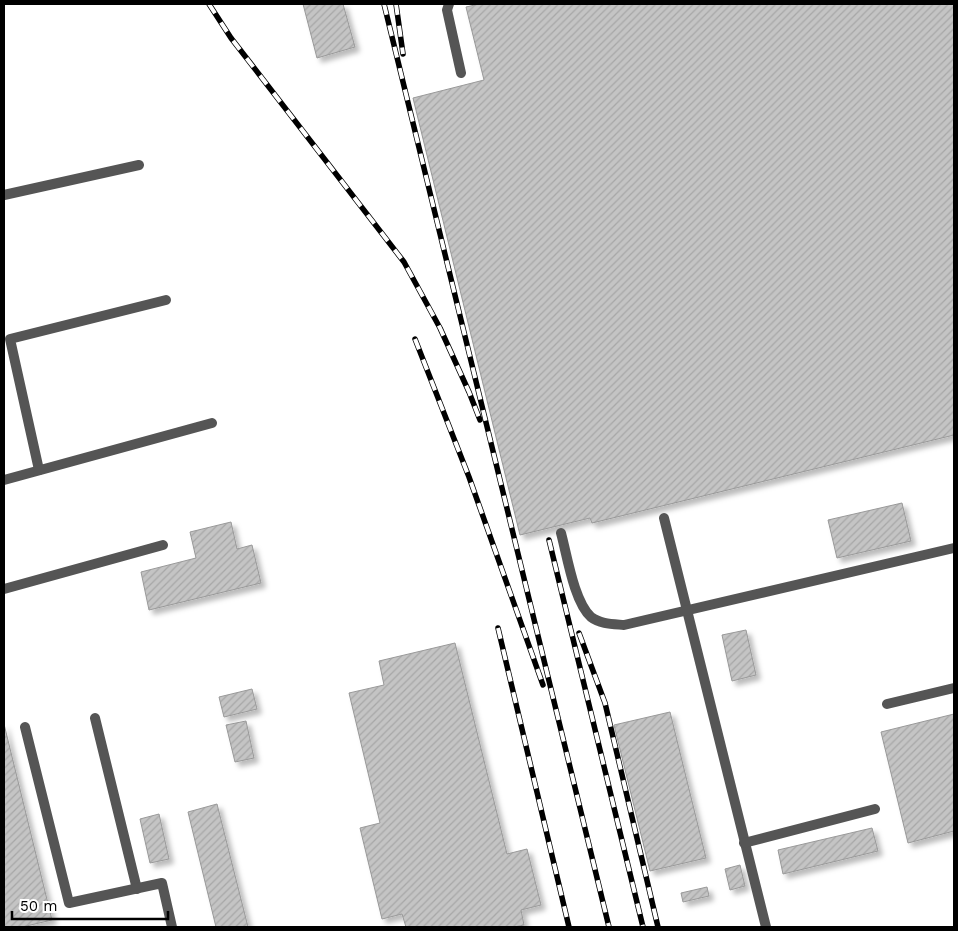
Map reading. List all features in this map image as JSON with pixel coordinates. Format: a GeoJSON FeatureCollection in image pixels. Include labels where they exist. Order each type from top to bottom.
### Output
{"type":"FeatureCollection","features":[{"type":"Feature","properties":{"kind":"lane"},"geometry":{"type":"LineString","coordinates":[[449,4],[448,10],[461,73]]}},
{"type":"Feature","properties":{"kind":"lane"},"geometry":{"type":"LineString","coordinates":[[4,196],[139,165]]}},
{"type":"Feature","properties":{"kind":"lane"},"geometry":{"type":"LineString","coordinates":[[39,470],[10,339],[166,300]]}},
{"type":"Feature","properties":{"kind":"lane"},"geometry":{"type":"LineString","coordinates":[[4,480],[212,422]]}},
{"type":"Feature","properties":{"kind":"lane"},"geometry":{"type":"LineString","coordinates":[[664,518],[766,927]]}},
{"type":"Feature","properties":{"kind":"lane"},"geometry":{"type":"LineString","coordinates":[[561,534],[579,600],[591,617],[603,623],[624,625],[954,548]]}},
{"type":"Feature","properties":{"kind":"lane"},"geometry":{"type":"LineString","coordinates":[[4,589],[163,545]]}},
{"type":"Feature","properties":{"kind":"lane"},"geometry":{"type":"LineString","coordinates":[[887,704],[954,688]]}},
{"type":"Feature","properties":{"kind":"lane"},"geometry":{"type":"LineString","coordinates":[[95,718],[137,888]]}},
{"type":"Feature","properties":{"kind":"lane"},"geometry":{"type":"LineString","coordinates":[[25,727],[69,903],[162,883],[172,927]]}},
{"type":"Feature","properties":{"kind":"lane"},"geometry":{"type":"LineString","coordinates":[[744,843],[875,809]]}},
{"type":"Feature","properties":{"kind":"building"},"geometry":{"type":"Polygon","coordinates":[[[303,4],[343,4],[355,47],[317,58],[303,4]]]}},
{"type":"Feature","properties":{"kind":"building"},"geometry":{"type":"Polygon","coordinates":[[[479,4],[954,4],[954,435],[592,523],[590,518],[520,535],[413,98],[484,80],[466,7],[479,4]]]}},
{"type":"Feature","properties":{"kind":"building"},"geometry":{"type":"Polygon","coordinates":[[[902,503],[911,541],[837,558],[828,520],[902,503]]]}},
{"type":"Feature","properties":{"kind":"building"},"geometry":{"type":"Polygon","coordinates":[[[231,522],[237,549],[252,545],[261,583],[149,610],[141,572],[196,558],[190,532],[231,522]]]}},
{"type":"Feature","properties":{"kind":"building"},"geometry":{"type":"Polygon","coordinates":[[[746,630],[756,675],[732,681],[722,635],[746,630]]]}},
{"type":"Feature","properties":{"kind":"building"},"geometry":{"type":"Polygon","coordinates":[[[455,643],[507,854],[527,849],[541,905],[521,910],[524,925],[514,927],[406,927],[402,914],[382,919],[360,828],[380,823],[349,693],[384,685],[379,661],[455,643]]]}},
{"type":"Feature","properties":{"kind":"building"},"geometry":{"type":"Polygon","coordinates":[[[252,689],[257,709],[224,717],[219,697],[252,689]]]}},
{"type":"Feature","properties":{"kind":"building"},"geometry":{"type":"Polygon","coordinates":[[[670,712],[706,858],[650,871],[614,725],[670,712]]]}},
{"type":"Feature","properties":{"kind":"building"},"geometry":{"type":"Polygon","coordinates":[[[954,714],[954,831],[908,843],[881,732],[954,714]]]}},
{"type":"Feature","properties":{"kind":"building"},"geometry":{"type":"Polygon","coordinates":[[[246,721],[254,758],[235,762],[226,725],[246,721]]]}},
{"type":"Feature","properties":{"kind":"building"},"geometry":{"type":"Polygon","coordinates":[[[4,724],[52,920],[22,927],[4,927],[4,724]]]}},
{"type":"Feature","properties":{"kind":"building"},"geometry":{"type":"Polygon","coordinates":[[[217,804],[248,927],[216,927],[188,812],[217,804]]]}},
{"type":"Feature","properties":{"kind":"building"},"geometry":{"type":"Polygon","coordinates":[[[159,814],[169,859],[150,863],[140,819],[159,814]]]}},
{"type":"Feature","properties":{"kind":"building"},"geometry":{"type":"Polygon","coordinates":[[[872,828],[878,851],[783,874],[778,850],[872,828]]]}},
{"type":"Feature","properties":{"kind":"building"},"geometry":{"type":"Polygon","coordinates":[[[740,865],[745,886],[730,890],[725,869],[740,865]]]}},
{"type":"Feature","properties":{"kind":"building"},"geometry":{"type":"Polygon","coordinates":[[[707,887],[709,896],[683,902],[681,893],[707,887]]]}},
{"type":"Feature","properties":{"kind":"railway"},"geometry":{"type":"LineString","coordinates":[[209,4],[231,38],[404,262],[440,328],[480,420]]}},
{"type":"Feature","properties":{"kind":"railway"},"geometry":{"type":"LineString","coordinates":[[384,4],[609,927]]}},
{"type":"Feature","properties":{"kind":"railway"},"geometry":{"type":"LineString","coordinates":[[396,4],[403,54]]}},
{"type":"Feature","properties":{"kind":"railway"},"geometry":{"type":"LineString","coordinates":[[415,339],[469,477],[543,685]]}},
{"type":"Feature","properties":{"kind":"railway"},"geometry":{"type":"LineString","coordinates":[[549,540],[643,927]]}},
{"type":"Feature","properties":{"kind":"railway"},"geometry":{"type":"LineString","coordinates":[[498,628],[569,927]]}},
{"type":"Feature","properties":{"kind":"railway"},"geometry":{"type":"LineString","coordinates":[[579,633],[605,703],[658,927]]}}]}
